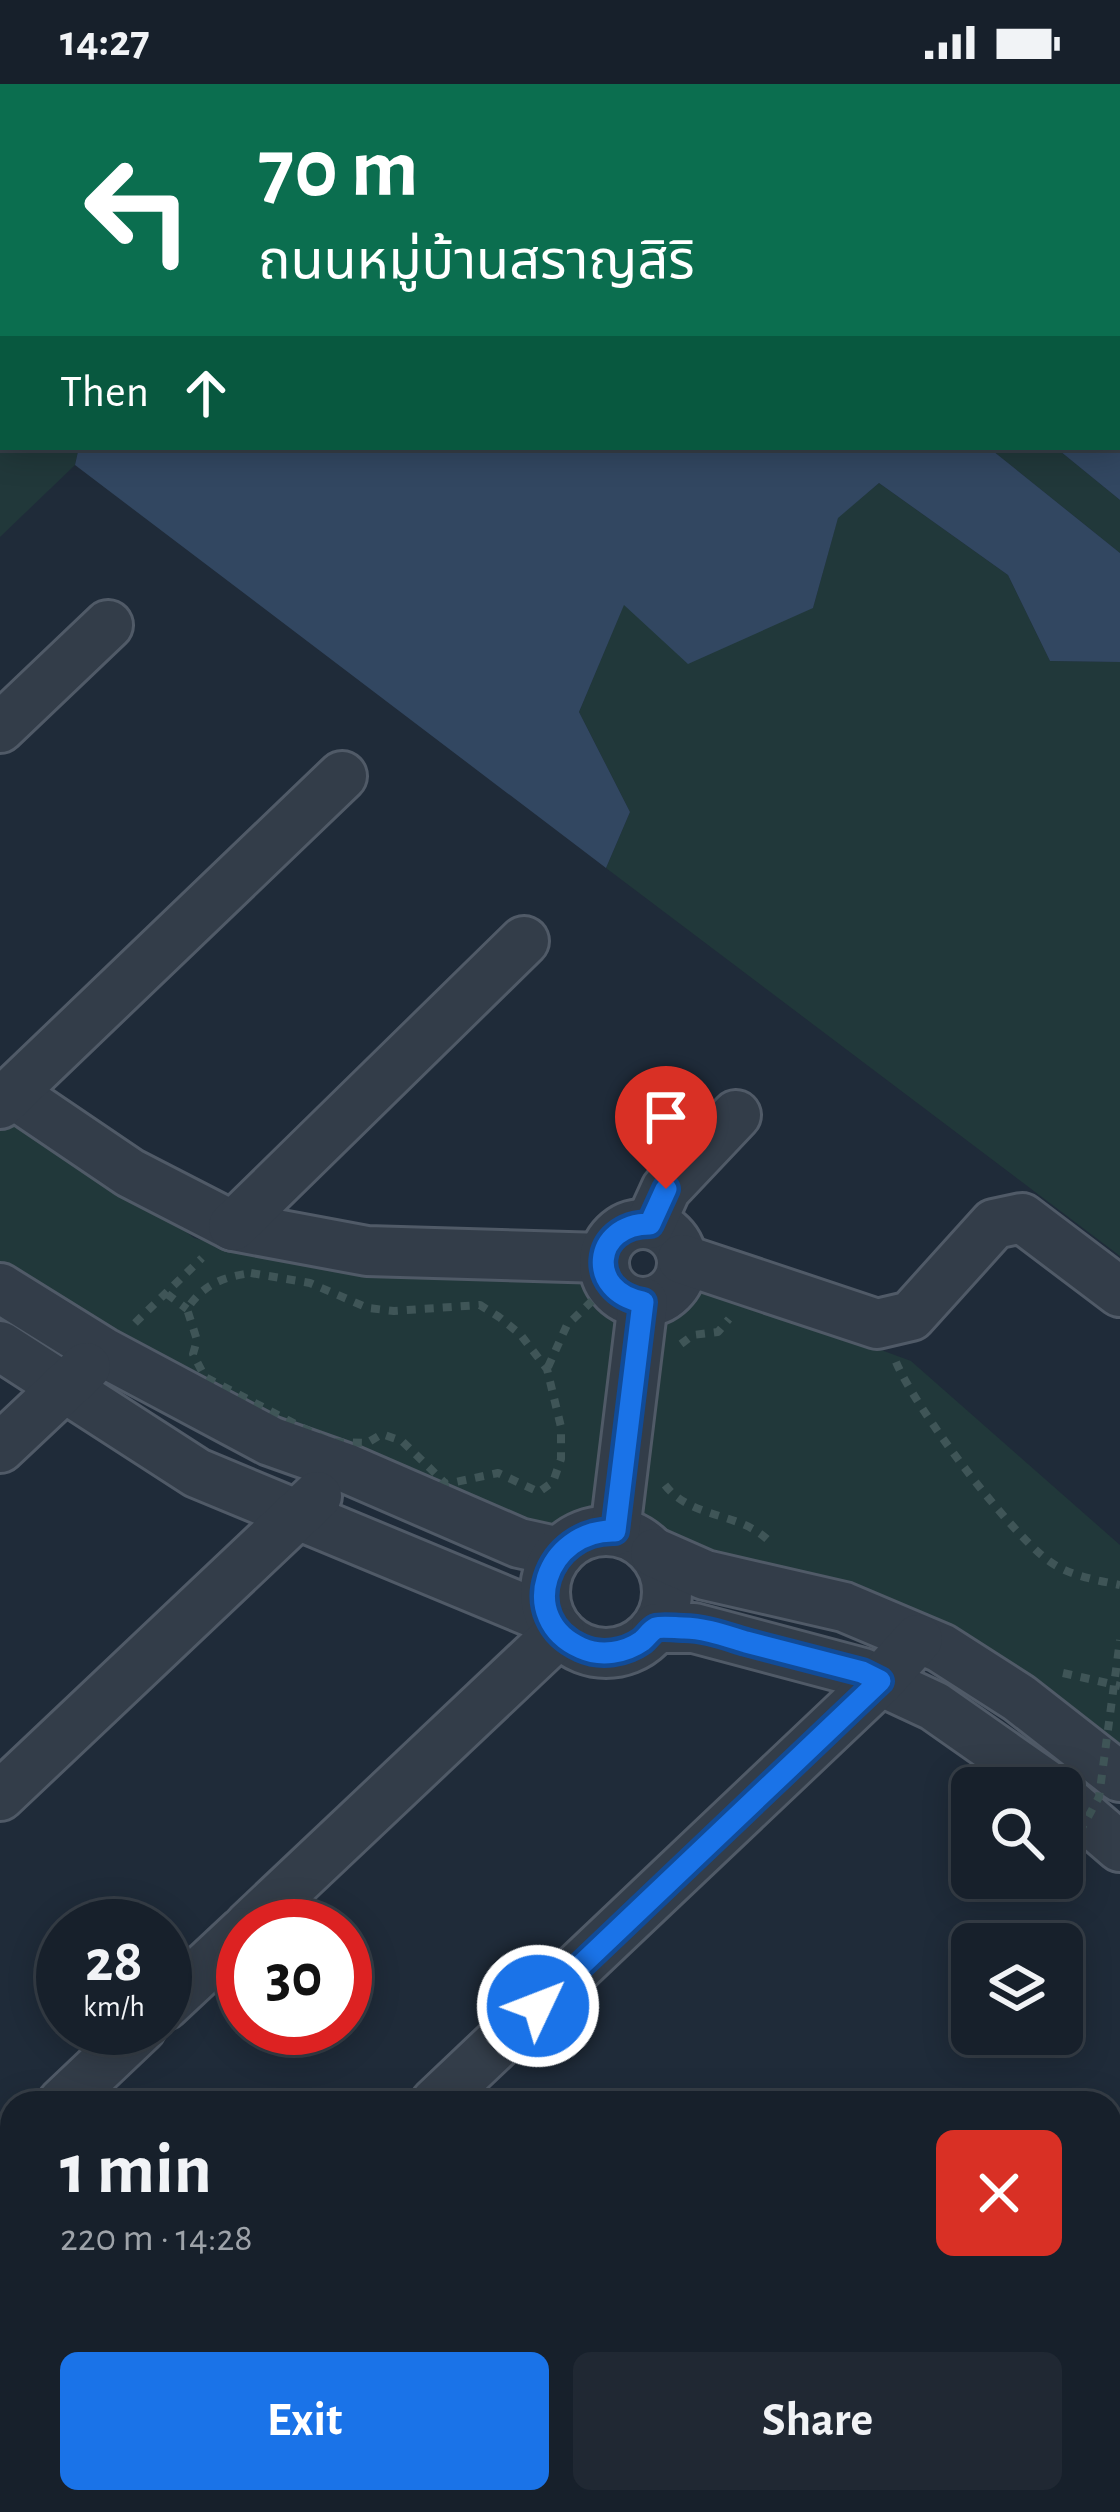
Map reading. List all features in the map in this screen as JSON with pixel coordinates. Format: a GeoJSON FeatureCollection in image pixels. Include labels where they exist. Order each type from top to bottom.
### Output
{"type":"FeatureCollection","features":[{"type":"Feature","properties":{"kind":"street"},"geometry":{"type":"LineString","coordinates":[[0,728],[108,626]]}},
{"type":"Feature","properties":{"kind":"street"},"geometry":{"type":"LineString","coordinates":[[342,776],[6,1098],[130,1173],[233,1226],[368,1251],[618,1282],[667,1294],[676,1284],[666,1241],[666,1189],[736,1115]]}},
{"type":"Feature","properties":{"kind":"street"},"geometry":{"type":"LineString","coordinates":[[233,1226],[524,941]]}},
{"type":"Feature","properties":{"kind":"street"},"geometry":{"type":"LineString","coordinates":[[0,1346],[197,1473],[556,1626],[581,1648],[622,1652],[656,1628],[668,1590],[635,1542],[614,1235],[624,1228],[666,1241],[741,1277],[877,1324],[911,1316],[994,1224],[1022,1218],[1120,1292]]}},
{"type":"Feature","properties":{"kind":"street"},"geometry":{"type":"LineString","coordinates":[[0,1288],[103,1352],[270,1441],[346,1468],[519,1543],[560,1552]]}},
{"type":"Feature","properties":{"kind":"street"},"geometry":{"type":"LineString","coordinates":[[0,1448],[103,1352]]}},
{"type":"Feature","properties":{"kind":"street"},"geometry":{"type":"LineString","coordinates":[[0,1796],[346,1468]]}},
{"type":"Feature","properties":{"kind":"street"},"geometry":{"type":"LineString","coordinates":[[556,1626],[545,1601],[546,1581],[560,1552],[582,1535],[635,1542],[705,1575],[844,1606],[919,1639],[1019,1698],[1120,1777]]}},
{"type":"Feature","properties":{"kind":"street"},"geometry":{"type":"LineString","coordinates":[[277,1899],[556,1626]]}},
{"type":"Feature","properties":{"kind":"street"},"geometry":{"type":"LineString","coordinates":[[656,1628],[694,1628],[862,1672],[934,1706],[1021,1767]]}},
{"type":"Feature","properties":{"kind":"street"},"geometry":{"type":"LineString","coordinates":[[448,2091],[919,1639]]}},
{"type":"Feature","properties":{"kind":"street"},"geometry":{"type":"LineString","coordinates":[[1083,1815],[1120,1847]]}},
{"type":"Feature","properties":{"kind":"street"},"geometry":{"type":"LineString","coordinates":[[192,1980],[216,1958]]}},
{"type":"Feature","properties":{"kind":"street"},"geometry":{"type":"LineString","coordinates":[[75,2091],[113,2055]]}},
{"type":"Feature","properties":{"kind":"path"},"geometry":{"type":"LineString","coordinates":[[103,1352],[233,1226]]}},
{"type":"Feature","properties":{"kind":"path"},"geometry":{"type":"LineString","coordinates":[[167,1294],[187,1310],[196,1340],[193,1354],[205,1377],[330,1442],[367,1443],[382,1434],[403,1441],[446,1484],[498,1473],[539,1492],[553,1482],[561,1459],[561,1427],[548,1369],[520,1334],[480,1305],[381,1310],[310,1283],[251,1273],[226,1276],[208,1285],[187,1310]]}},
{"type":"Feature","properties":{"kind":"path"},"geometry":{"type":"LineString","coordinates":[[674,1349],[693,1335],[718,1332],[731,1317],[741,1277]]}},
{"type":"Feature","properties":{"kind":"path"},"geometry":{"type":"LineString","coordinates":[[548,1369],[567,1325],[618,1282]]}},
{"type":"Feature","properties":{"kind":"path"},"geometry":{"type":"LineString","coordinates":[[893,1320],[895,1359],[908,1393],[1021,1537],[1053,1564],[1120,1585]]}},
{"type":"Feature","properties":{"kind":"path"},"geometry":{"type":"LineString","coordinates":[[659,1475],[686,1506],[757,1528],[774,1546]]}},
{"type":"Feature","properties":{"kind":"path"},"geometry":{"type":"LineString","coordinates":[[1083,1827],[1100,1797],[1120,1640]]}},
{"type":"Feature","properties":{"kind":"path"},"geometry":{"type":"LineString","coordinates":[[1054,1671],[1120,1686]]}},
{"type":"Feature","properties":{"kind":"green space"},"geometry":{"type":"Polygon","coordinates":[[[0,450],[78,450],[75,465],[0,537],[0,450]]]}},
{"type":"Feature","properties":{"kind":"green space"},"geometry":{"type":"Polygon","coordinates":[[[992,450],[1059,450],[1120,500],[1120,553],[992,450]]]}},
{"type":"Feature","properties":{"kind":"green space"},"geometry":{"type":"Polygon","coordinates":[[[879,483],[1008,575],[1050,661],[1120,662],[1120,1256],[606,868],[630,812],[579,712],[624,604],[813,608],[838,517],[879,483]]]}},
{"type":"Feature","properties":{"kind":"green space"},"geometry":{"type":"Polygon","coordinates":[[[0,1114],[157,1209],[194,1238],[254,1254],[579,1274],[596,1302],[657,1327],[680,1311],[702,1284],[911,1361],[1120,1545],[1120,1750],[678,1552],[641,1519],[595,1513],[550,1529],[358,1461],[0,1266],[0,1114]]]}},
{"type":"Feature","properties":{"kind":"water"},"geometry":{"type":"Polygon","coordinates":[[[78,450],[992,450],[1120,553],[1120,662],[1050,661],[1008,575],[879,483],[838,518],[813,608],[688,664],[624,605],[579,712],[630,812],[606,868],[75,465],[78,450]]]}},
{"type":"Feature","properties":{"kind":"water"},"geometry":{"type":"Polygon","coordinates":[[[1059,450],[1120,450],[1120,500],[1059,450]]]}},
{"type":"Feature","properties":{"kind":"route"},"geometry":{"type":"LineString","coordinates":[[538,2006],[880,1681],[862,1672],[694,1628],[656,1628],[622,1652],[601,1653],[581,1648],[551,1621],[545,1601],[553,1561],[582,1535],[615,1531],[643,1302],[617,1294],[604,1272],[603,1258],[614,1235],[637,1224],[650,1224],[666,1189]]}}]}
